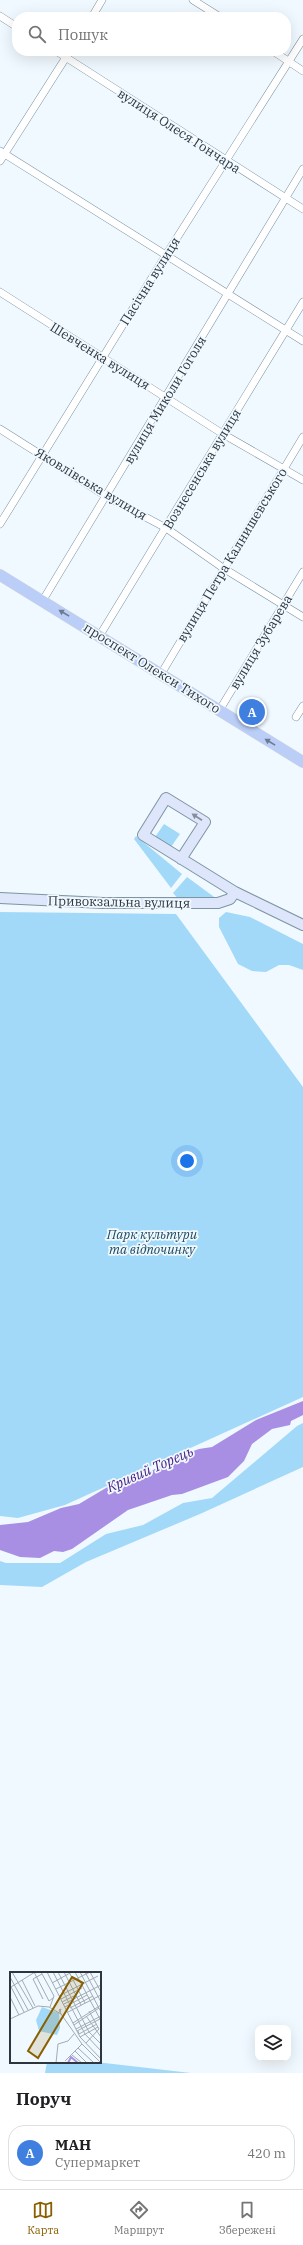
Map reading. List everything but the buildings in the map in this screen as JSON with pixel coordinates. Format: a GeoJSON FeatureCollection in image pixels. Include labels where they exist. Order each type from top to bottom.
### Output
{"type":"FeatureCollection","features":[{"type":"Feature","properties":{"kind":"main road","name":"проспект Олекси Тихого"},"geometry":{"type":"LineString","coordinates":[[0,574],[303,762]]}},
{"type":"Feature","properties":{"kind":"street"},"geometry":{"type":"LineString","coordinates":[[95,12],[102,0]]}},
{"type":"Feature","properties":{"kind":"street"},"geometry":{"type":"LineString","coordinates":[[193,0],[212,12]]}},
{"type":"Feature","properties":{"kind":"street"},"geometry":{"type":"LineString","coordinates":[[0,16],[12,24]]}},
{"type":"Feature","properties":{"kind":"street","name":"Пасічна вулиця"},"geometry":{"type":"LineString","coordinates":[[0,524],[166,255],[227,162],[303,39]]}},
{"type":"Feature","properties":{"kind":"street"},"geometry":{"type":"LineString","coordinates":[[0,161],[2,153],[67,56]]}},
{"type":"Feature","properties":{"kind":"street","name":"вулиця Олеся Гончара"},"geometry":{"type":"LineString","coordinates":[[71,56],[227,162],[303,209]]}},
{"type":"Feature","properties":{"kind":"street"},"geometry":{"type":"LineString","coordinates":[[280,56],[303,71]]}},
{"type":"Feature","properties":{"kind":"street"},"geometry":{"type":"LineString","coordinates":[[2,153],[303,341]]}},
{"type":"Feature","properties":{"kind":"street","name":"вулиця Миколи Гоголя"},"geometry":{"type":"LineString","coordinates":[[43,600],[229,294],[303,169]]}},
{"type":"Feature","properties":{"kind":"street","name":"Шевченка вулиця"},"geometry":{"type":"LineString","coordinates":[[0,292],[222,434],[303,480]]}},
{"type":"Feature","properties":{"kind":"street","name":"Вознесенська вулиця"},"geometry":{"type":"LineString","coordinates":[[100,635],[303,302]]}},
{"type":"Feature","properties":{"kind":"street","name":"Яковлівська вулиця"},"geometry":{"type":"LineString","coordinates":[[0,429],[106,496],[166,528],[223,568],[303,617]]}},
{"type":"Feature","properties":{"kind":"street","name":"вулиця Петра Калнишевського"},"geometry":{"type":"LineString","coordinates":[[162,674],[223,568],[303,437]]}},
{"type":"Feature","properties":{"kind":"street","name":"вулиця Зубарева"},"geometry":{"type":"LineString","coordinates":[[219,711],[303,572]]}},
{"type":"Feature","properties":{"kind":"street"},"geometry":{"type":"LineString","coordinates":[[296,717],[303,706]]}},
{"type":"Feature","properties":{"kind":"street"},"geometry":{"type":"LineString","coordinates":[[182,859],[205,822],[166,798],[143,834],[182,859],[235,892],[303,926]]}},
{"type":"Feature","properties":{"kind":"street","name":"Привокзальна вулиця"},"geometry":{"type":"LineString","coordinates":[[0,898],[104,903],[218,903],[230,899],[235,892]]}},
{"type":"Feature","properties":{"kind":"green space"},"geometry":{"type":"Polygon","coordinates":[[[164,824],[180,834],[171,847],[155,837],[164,824]]]}},
{"type":"Feature","properties":{"kind":"green space"},"geometry":{"type":"Polygon","coordinates":[[[136,836],[182,874],[171,888],[134,839],[136,836]]]}},
{"type":"Feature","properties":{"kind":"green space"},"geometry":{"type":"Polygon","coordinates":[[[187,877],[217,899],[180,901],[173,893],[187,877]]]}},
{"type":"Feature","properties":{"kind":"green space","name":"Парк культури та відпочинку"},"geometry":{"type":"Polygon","coordinates":[[[0,912],[176,914],[303,1087],[303,1397],[65,1505],[18,1518],[0,1516],[0,912]]]}},
{"type":"Feature","properties":{"kind":"green space"},"geometry":{"type":"Polygon","coordinates":[[[226,912],[250,917],[303,944],[303,970],[289,965],[279,965],[266,972],[252,971],[238,964],[219,927],[219,918],[226,912]]]}},
{"type":"Feature","properties":{"kind":"green space"},"geometry":{"type":"Polygon","coordinates":[[[303,1423],[303,1467],[200,1514],[86,1562],[42,1587],[0,1585],[0,1561],[6,1563],[60,1563],[106,1534],[143,1525],[183,1503],[212,1498],[297,1426],[303,1423]]]}},
{"type":"Feature","properties":{"kind":"green space"},"geometry":{"type":"Polygon","coordinates":[[[47,2063],[101,2063],[191,2073],[45,2073],[47,2063]]]}},
{"type":"Feature","properties":{"kind":"shaded area"},"geometry":{"type":"Polygon","coordinates":[[[303,1401],[303,1415],[291,1421],[290,1425],[272,1429],[252,1444],[244,1461],[228,1477],[182,1494],[172,1495],[128,1510],[72,1549],[63,1552],[54,1551],[40,1558],[20,1557],[0,1550],[0,1525],[28,1522],[61,1508],[79,1504],[121,1479],[139,1478],[176,1457],[199,1449],[212,1447],[256,1420],[303,1401]]]}},
{"type":"Feature","properties":{"kind":"place","name":"МАН"},"geometry":{"type":"Point","coordinates":[252,712]}},
{"type":"Feature","properties":{"kind":"water label","name":"Кривий Торець"},"geometry":{"type":"Point","coordinates":[150,1469]}}]}
